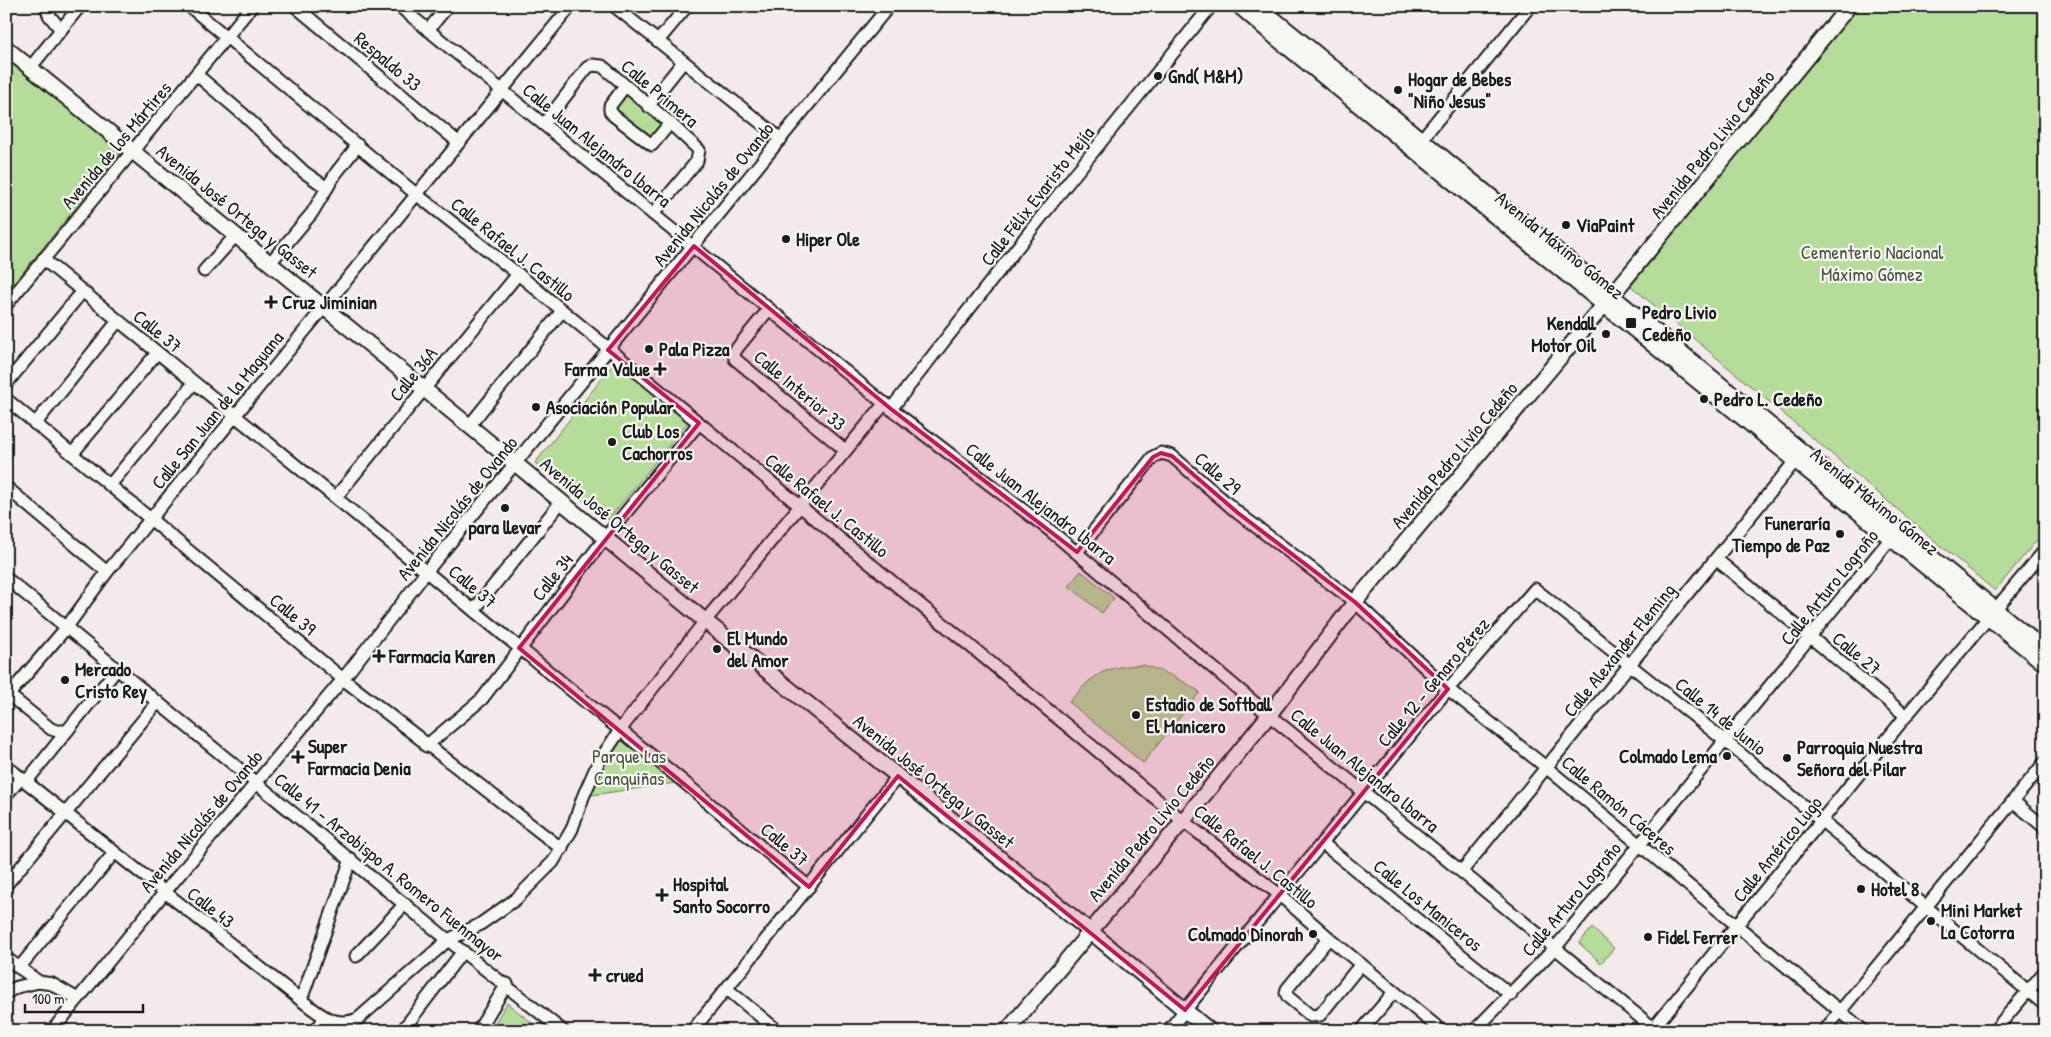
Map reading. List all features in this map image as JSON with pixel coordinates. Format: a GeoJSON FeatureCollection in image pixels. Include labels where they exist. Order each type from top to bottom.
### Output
{"type":"FeatureCollection","features":[{"type":"Feature","properties":{"kind":"main road"},"geometry":{"type":"LineString","coordinates":[[1230,6],[1279,32]]}},
{"type":"Feature","properties":{"kind":"main road","name":"Avenida Máximo Gómez"},"geometry":{"type":"LineString","coordinates":[[1239,6],[1279,32],[1421,140],[1518,218],[1607,301]]}},
{"type":"Feature","properties":{"kind":"main road","name":"Avenida Máximo Gómez"},"geometry":{"type":"LineString","coordinates":[[1258,6],[1279,32],[1895,534],[1991,614],[2045,664]]}},
{"type":"Feature","properties":{"kind":"main road"},"geometry":{"type":"LineString","coordinates":[[1264,6],[1279,32]]}},
{"type":"Feature","properties":{"kind":"main road","name":"Avenida Pedro Livio Cedeño"},"geometry":{"type":"LineString","coordinates":[[1007,1031],[1183,820],[1268,715],[1355,602],[1607,301],[1849,6]]}},
{"type":"Feature","properties":{"kind":"main road","name":"Avenida José Ortega y Gasset"},"geometry":{"type":"LineString","coordinates":[[6,48],[516,464],[705,621],[1090,931],[1210,1031]]}},
{"type":"Feature","properties":{"kind":"main road","name":"Avenida Máximo Gómez"},"geometry":{"type":"LineString","coordinates":[[1991,614],[2045,650]]}},
{"type":"Feature","properties":{"kind":"street"},"geometry":{"type":"LineString","coordinates":[[46,6],[49,15],[61,30]]}},
{"type":"Feature","properties":{"kind":"street"},"geometry":{"type":"LineString","coordinates":[[30,68],[80,6]]}},
{"type":"Feature","properties":{"kind":"street","name":"Calle Rafael J. Castillo"},"geometry":{"type":"LineString","coordinates":[[189,6],[416,194],[518,274],[608,350],[1183,820],[1280,895],[1442,1031]]}},
{"type":"Feature","properties":{"kind":"street","name":"Avenida de los Mártires"},"geometry":{"type":"LineString","coordinates":[[6,306],[252,6]]}},
{"type":"Feature","properties":{"kind":"street","name":"Respaldo 33"},"geometry":{"type":"LineString","coordinates":[[295,6],[458,142]]}},
{"type":"Feature","properties":{"kind":"street","name":"Calle Juan Alejandro lbarra"},"geometry":{"type":"LineString","coordinates":[[399,6],[888,406],[1077,552],[1268,715],[1462,871],[1654,1030]]}},
{"type":"Feature","properties":{"kind":"street"},"geometry":{"type":"LineString","coordinates":[[428,30],[448,6]]}},
{"type":"Feature","properties":{"kind":"street","name":"Calle San Juan de la Maguana"},"geometry":{"type":"LineString","coordinates":[[8,696],[66,628],[107,572],[571,6]]}},
{"type":"Feature","properties":{"kind":"street","name":"Avenida Nicolás de Ovando"},"geometry":{"type":"LineString","coordinates":[[52,1031],[256,781],[343,679],[427,571],[889,6]]}},
{"type":"Feature","properties":{"kind":"street","name":"Calle Félix Evaristo Mejía"},"geometry":{"type":"LineString","coordinates":[[325,1018],[349,1023],[358,1019],[448,940],[479,925],[516,899],[553,862],[572,829],[582,797],[598,763],[620,730],[799,505],[844,450],[888,406],[1211,6]]}},
{"type":"Feature","properties":{"kind":"street"},"geometry":{"type":"LineString","coordinates":[[1421,140],[1530,6]]}},
{"type":"Feature","properties":{"kind":"street"},"geometry":{"type":"LineString","coordinates":[[658,41],[686,7]]}},
{"type":"Feature","properties":{"kind":"street"},"geometry":{"type":"LineString","coordinates":[[622,9],[658,41],[781,139]]}},
{"type":"Feature","properties":{"kind":"street"},"geometry":{"type":"LineString","coordinates":[[648,106],[684,62]]}},
{"type":"Feature","properties":{"kind":"street","name":"Calle Primera"},"geometry":{"type":"LineString","coordinates":[[544,124],[587,68],[592,65],[602,66],[700,150],[700,156],[697,161],[652,214]]}},
{"type":"Feature","properties":{"kind":"street"},"geometry":{"type":"LineString","coordinates":[[197,75],[244,115],[304,172],[327,188]]}},
{"type":"Feature","properties":{"kind":"street"},"geometry":{"type":"LineString","coordinates":[[625,86],[610,106],[610,111],[614,116],[652,145],[670,123]]}},
{"type":"Feature","properties":{"kind":"street"},"geometry":{"type":"LineString","coordinates":[[270,263],[312,213],[327,188],[358,145]]}},
{"type":"Feature","properties":{"kind":"street"},"geometry":{"type":"LineString","coordinates":[[204,272],[236,235]]}},
{"type":"Feature","properties":{"kind":"street","name":"Calle 37"},"geometry":{"type":"LineString","coordinates":[[43,259],[427,571],[808,886]]}},
{"type":"Feature","properties":{"kind":"street","name":"Calle 36A"},"geometry":{"type":"LineString","coordinates":[[336,497],[518,274]]}},
{"type":"Feature","properties":{"kind":"street"},"geometry":{"type":"LineString","coordinates":[[6,384],[82,292]]}},
{"type":"Feature","properties":{"kind":"street","name":"Calle Interior 33"},"geometry":{"type":"LineString","coordinates":[[769,309],[738,347],[734,353],[735,359],[844,450]]}},
{"type":"Feature","properties":{"kind":"street"},"geometry":{"type":"LineString","coordinates":[[469,426],[562,311]]}},
{"type":"Feature","properties":{"kind":"street"},"geometry":{"type":"LineString","coordinates":[[35,424],[118,321]]}},
{"type":"Feature","properties":{"kind":"street"},"geometry":{"type":"LineString","coordinates":[[72,454],[157,353]]}},
{"type":"Feature","properties":{"kind":"street"},"geometry":{"type":"LineString","coordinates":[[110,485],[194,383]]}},
{"type":"Feature","properties":{"kind":"street","name":"Calle 39"},"geometry":{"type":"LineString","coordinates":[[6,400],[343,679],[426,746],[562,849]]}},
{"type":"Feature","properties":{"kind":"street","name":"Calle 34"},"geometry":{"type":"LineString","coordinates":[[426,746],[482,699],[519,648],[605,538],[699,423]]}},
{"type":"Feature","properties":{"kind":"street","name":"Calle 29"},"geometry":{"type":"LineString","coordinates":[[1077,552],[1153,457],[1161,453],[1172,456],[1238,513],[1355,602]]}},
{"type":"Feature","properties":{"kind":"street","name":"Calle Alexander Fleming"},"geometry":{"type":"LineString","coordinates":[[1462,871],[1799,456]]}},
{"type":"Feature","properties":{"kind":"street"},"geometry":{"type":"LineString","coordinates":[[6,487],[107,572]]}},
{"type":"Feature","properties":{"kind":"street"},"geometry":{"type":"LineString","coordinates":[[474,610],[561,502]]}},
{"type":"Feature","properties":{"kind":"street","name":"Calle Arturo Logroño"},"geometry":{"type":"LineString","coordinates":[[1474,1031],[1555,948],[1895,534]]}},
{"type":"Feature","properties":{"kind":"street","name":"Calle Américo Lugo"},"geometry":{"type":"LineString","coordinates":[[1654,1030],[1906,716],[2045,550]]}},
{"type":"Feature","properties":{"kind":"street","name":"Calle 27"},"geometry":{"type":"LineString","coordinates":[[1716,559],[1906,716]]}},
{"type":"Feature","properties":{"kind":"street","name":"Calle 41 - Arzobispo A. Romero Fuenmayor"},"geometry":{"type":"LineString","coordinates":[[6,578],[448,940],[507,984],[563,1031]]}},
{"type":"Feature","properties":{"kind":"street","name":"Calle 14 de Junio"},"geometry":{"type":"LineString","coordinates":[[1535,589],[1630,664],[2045,1005]]}},
{"type":"Feature","properties":{"kind":"street","name":"Calle 12 - Genaro Pérez"},"geometry":{"type":"LineString","coordinates":[[1168,1031],[1448,689],[1535,589]]}},
{"type":"Feature","properties":{"kind":"street","name":"Calle Ramón Cáceres"},"geometry":{"type":"LineString","coordinates":[[1355,602],[1448,689],[1547,768],[1864,1031]]}},
{"type":"Feature","properties":{"kind":"street"},"geometry":{"type":"LineString","coordinates":[[6,795],[24,780],[117,669]]}},
{"type":"Feature","properties":{"kind":"street"},"geometry":{"type":"LineString","coordinates":[[8,696],[51,729],[66,731]]}},
{"type":"Feature","properties":{"kind":"street"},"geometry":{"type":"LineString","coordinates":[[6,885],[158,702]]}},
{"type":"Feature","properties":{"kind":"street"},"geometry":{"type":"LineString","coordinates":[[1824,1031],[2045,762]]}},
{"type":"Feature","properties":{"kind":"street","name":"Calle 43"},"geometry":{"type":"LineString","coordinates":[[6,766],[164,893],[325,1018]]}},
{"type":"Feature","properties":{"kind":"street"},"geometry":{"type":"LineString","coordinates":[[692,1031],[898,776]]}},
{"type":"Feature","properties":{"kind":"street"},"geometry":{"type":"LineString","coordinates":[[2013,801],[2045,828]]}},
{"type":"Feature","properties":{"kind":"street","name":"Calle Los Maniceros"},"geometry":{"type":"LineString","coordinates":[[1322,843],[1511,995]]}},
{"type":"Feature","properties":{"kind":"street"},"geometry":{"type":"LineString","coordinates":[[19,968],[114,853]]}},
{"type":"Feature","properties":{"kind":"street"},"geometry":{"type":"LineString","coordinates":[[301,1000],[351,859]]}},
{"type":"Feature","properties":{"kind":"street"},"geometry":{"type":"LineString","coordinates":[[356,956],[405,904]]}},
{"type":"Feature","properties":{"kind":"street"},"geometry":{"type":"LineString","coordinates":[[1329,938],[1287,989],[1288,997],[1312,1016],[1320,1015],[1361,964]]}},
{"type":"Feature","properties":{"kind":"street"},"geometry":{"type":"LineString","coordinates":[[402,1031],[463,951]]}},
{"type":"Feature","properties":{"kind":"street"},"geometry":{"type":"LineString","coordinates":[[6,958],[39,982]]}},
{"type":"Feature","properties":{"kind":"street"},"geometry":{"type":"LineString","coordinates":[[1994,1031],[2045,971]]}},
{"type":"Feature","properties":{"kind":"street"},"geometry":{"type":"LineString","coordinates":[[6,993],[17,987],[39,982],[52,984],[78,999]]}},
{"type":"Feature","properties":{"kind":"street"},"geometry":{"type":"LineString","coordinates":[[478,1031],[507,984]]}},
{"type":"Feature","properties":{"kind":"street"},"geometry":{"type":"LineString","coordinates":[[727,989],[778,1031]]}},
{"type":"Feature","properties":{"kind":"street"},"geometry":{"type":"LineString","coordinates":[[1361,1031],[1394,992]]}},
{"type":"Feature","properties":{"kind":"street"},"geometry":{"type":"LineString","coordinates":[[315,1031],[325,1018]]}},
{"type":"Feature","properties":{"kind":"highlighted area"},"geometry":{"type":"Polygon","coordinates":[[[694,246],[891,409],[1077,552],[1153,457],[1161,453],[1172,456],[1238,513],[1355,602],[1448,689],[1185,1010],[898,776],[809,887],[519,648],[699,423],[608,350],[694,246]]]}},
{"type":"Feature","properties":{"kind":"green space","name":"Cementerio Nacional Máximo Gómez"},"geometry":{"type":"Polygon","coordinates":[[[1858,6],[2045,6],[2045,530],[1995,591],[1631,286],[1858,6]]]}},
{"type":"Feature","properties":{"kind":"green space"},"geometry":{"type":"Polygon","coordinates":[[[6,59],[121,152],[6,293],[6,59]]]}},
{"type":"Feature","properties":{"kind":"green space"},"geometry":{"type":"Polygon","coordinates":[[[626,94],[661,122],[651,138],[614,109],[626,94]]]}},
{"type":"Feature","properties":{"kind":"green space","name":"Club Los Cachorros"},"geometry":{"type":"Polygon","coordinates":[[[615,362],[688,422],[608,520],[535,463],[615,362]]]}},
{"type":"Feature","properties":{"kind":"green space"},"geometry":{"type":"Polygon","coordinates":[[[1081,571],[1114,598],[1102,613],[1069,586],[1081,571]]]}},
{"type":"Feature","properties":{"kind":"green space"},"geometry":{"type":"Polygon","coordinates":[[[1143,665],[1173,676],[1200,692],[1143,763],[1069,702],[1093,678],[1101,673],[1118,667],[1143,665]]]}},
{"type":"Feature","properties":{"kind":"green space","name":"Parque Las Canquiñas"},"geometry":{"type":"Polygon","coordinates":[[[624,733],[682,782],[592,795],[597,776],[624,733]]]}},
{"type":"Feature","properties":{"kind":"green space"},"geometry":{"type":"Polygon","coordinates":[[[1592,928],[1614,948],[1601,963],[1579,943],[1592,928]]]}},
{"type":"Feature","properties":{"kind":"green space"},"geometry":{"type":"Polygon","coordinates":[[[507,1003],[542,1031],[490,1031],[507,1003]]]}},
{"type":"Feature","properties":{"kind":"place","name":"Gnd( M&M)"},"geometry":{"type":"Point","coordinates":[1158,76]}},
{"type":"Feature","properties":{"kind":"place","name":"Hogar de Bebes \"Niño Jesus\""},"geometry":{"type":"Point","coordinates":[1398,90]}},
{"type":"Feature","properties":{"kind":"place","name":"ViaPaint"},"geometry":{"type":"Point","coordinates":[1566,225]}},
{"type":"Feature","properties":{"kind":"place","name":"Hiper Ole"},"geometry":{"type":"Point","coordinates":[786,239]}},
{"type":"Feature","properties":{"kind":"place","name":"Cruz Jiminian"},"geometry":{"type":"Point","coordinates":[271,302]}},
{"type":"Feature","properties":{"kind":"place","name":"Pedro Livio Cedeño"},"geometry":{"type":"Point","coordinates":[1631,323]}},
{"type":"Feature","properties":{"kind":"place","name":"Kendall Motor Oil"},"geometry":{"type":"Point","coordinates":[1606,334]}},
{"type":"Feature","properties":{"kind":"place","name":"Pala Pizza"},"geometry":{"type":"Point","coordinates":[649,349]}},
{"type":"Feature","properties":{"kind":"place","name":"Farma Value"},"geometry":{"type":"Point","coordinates":[660,369]}},
{"type":"Feature","properties":{"kind":"place","name":"Pedro L. Cedeño"},"geometry":{"type":"Point","coordinates":[1704,399]}},
{"type":"Feature","properties":{"kind":"place","name":"Asociación Popular"},"geometry":{"type":"Point","coordinates":[536,407]}},
{"type":"Feature","properties":{"kind":"place","name":"Club Los Cachorros"},"geometry":{"type":"Point","coordinates":[612,442]}},
{"type":"Feature","properties":{"kind":"place","name":"para llevar"},"geometry":{"type":"Point","coordinates":[505,508]}},
{"type":"Feature","properties":{"kind":"place","name":"Funeraría Tiempo de Paz"},"geometry":{"type":"Point","coordinates":[1840,534]}},
{"type":"Feature","properties":{"kind":"place","name":"El Mundo del Amor"},"geometry":{"type":"Point","coordinates":[717,649]}},
{"type":"Feature","properties":{"kind":"place","name":"Farmacia Karen"},"geometry":{"type":"Point","coordinates":[379,656]}},
{"type":"Feature","properties":{"kind":"place","name":"Mercado Cristo Rey"},"geometry":{"type":"Point","coordinates":[65,680]}},
{"type":"Feature","properties":{"kind":"place","name":"Estadio de Softball El Manicero"},"geometry":{"type":"Point","coordinates":[1136,715]}},
{"type":"Feature","properties":{"kind":"place","name":"Colmado Lema"},"geometry":{"type":"Point","coordinates":[1727,756]}},
{"type":"Feature","properties":{"kind":"place","name":"Super Farmacia Denia"},"geometry":{"type":"Point","coordinates":[298,757]}},
{"type":"Feature","properties":{"kind":"place","name":"Parroquia Nuestra Señora del Pilar"},"geometry":{"type":"Point","coordinates":[1787,758]}},
{"type":"Feature","properties":{"kind":"place","name":"Hotel 8"},"geometry":{"type":"Point","coordinates":[1861,889]}},
{"type":"Feature","properties":{"kind":"place","name":"Hospital Santo Socorro"},"geometry":{"type":"Point","coordinates":[662,895]}},
{"type":"Feature","properties":{"kind":"place","name":"Mini Market La Cotorra"},"geometry":{"type":"Point","coordinates":[1931,921]}},
{"type":"Feature","properties":{"kind":"place","name":"Colmado Dinorah"},"geometry":{"type":"Point","coordinates":[1313,934]}},
{"type":"Feature","properties":{"kind":"place","name":"Fidel Ferrer"},"geometry":{"type":"Point","coordinates":[1648,937]}},
{"type":"Feature","properties":{"kind":"place","name":"crued"},"geometry":{"type":"Point","coordinates":[595,975]}}]}
